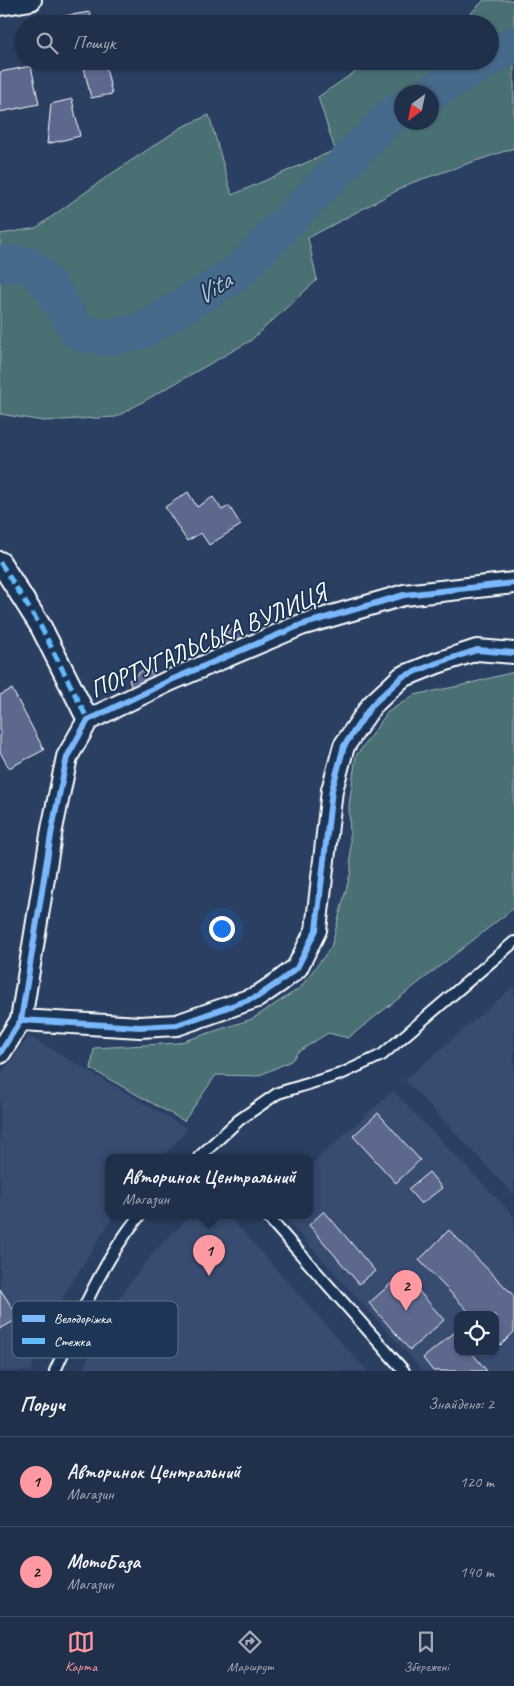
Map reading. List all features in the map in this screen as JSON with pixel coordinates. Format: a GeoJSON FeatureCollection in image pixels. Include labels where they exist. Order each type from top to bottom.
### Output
{"type":"FeatureCollection","features":[{"type":"Feature","properties":{"kind":"street"},"geometry":{"type":"LineString","coordinates":[[0,5],[31,0]]}},
{"type":"Feature","properties":{"kind":"street"},"geometry":{"type":"LineString","coordinates":[[0,562],[41,627],[88,720]]}},
{"type":"Feature","properties":{"kind":"street","name":"ПОРТУГАЛЬСЬКА ВУЛИЦЯ"},"geometry":{"type":"LineString","coordinates":[[0,1053],[21,1020],[50,838],[67,757],[88,720],[171,680],[301,626],[404,595],[514,583]]}},
{"type":"Feature","properties":{"kind":"street"},"geometry":{"type":"LineString","coordinates":[[21,1020],[140,1027],[177,1025],[257,996],[279,982],[297,968],[316,930],[332,790],[344,746],[372,705],[402,677],[437,663],[477,650],[514,653]]}},
{"type":"Feature","properties":{"kind":"lane"},"geometry":{"type":"LineString","coordinates":[[202,1154],[239,1120],[278,1093],[341,1074],[382,1055],[514,942]]}},
{"type":"Feature","properties":{"kind":"lane"},"geometry":{"type":"LineString","coordinates":[[207,1149],[212,1154]]}},
{"type":"Feature","properties":{"kind":"lane"},"geometry":{"type":"LineString","coordinates":[[87,1301],[100,1273],[121,1238],[137,1219]]}},
{"type":"Feature","properties":{"kind":"lane"},"geometry":{"type":"LineString","coordinates":[[270,1219],[404,1371]]}},
{"type":"Feature","properties":{"kind":"lane"},"geometry":{"type":"LineString","coordinates":[[54,1371],[60,1358]]}},
{"type":"Feature","properties":{"kind":"shaded area"},"geometry":{"type":"Polygon","coordinates":[[[514,986],[514,1195],[405,1080],[514,986]]]}},
{"type":"Feature","properties":{"kind":"shaded area"},"geometry":{"type":"Polygon","coordinates":[[[29,1036],[188,1129],[166,1154],[105,1154],[105,1219],[112,1219],[61,1301],[12,1301],[12,1358],[35,1358],[31,1371],[0,1371],[0,1075],[29,1036]]]}},
{"type":"Feature","properties":{"kind":"shaded area"},"geometry":{"type":"Polygon","coordinates":[[[393,1091],[514,1216],[514,1371],[423,1371],[286,1219],[313,1219],[313,1162],[393,1091]]]}},
{"type":"Feature","properties":{"kind":"shaded area"},"geometry":{"type":"Polygon","coordinates":[[[187,1219],[232,1219],[367,1371],[82,1371],[88,1358],[178,1358],[178,1301],[117,1301],[153,1253],[187,1219]]]}},
{"type":"Feature","properties":{"kind":"green space"},"geometry":{"type":"Polygon","coordinates":[[[484,0],[514,0],[514,148],[411,183],[308,238],[317,280],[250,341],[116,417],[43,421],[0,414],[0,234],[36,228],[108,176],[182,127],[209,115],[232,195],[335,150],[318,97],[358,70],[499,70],[499,15],[469,15],[484,0]]]}},
{"type":"Feature","properties":{"kind":"green space"},"geometry":{"type":"Polygon","coordinates":[[[514,672],[514,908],[348,1038],[328,1033],[298,1052],[291,1061],[258,1076],[216,1075],[184,1121],[91,1069],[94,1048],[178,1043],[252,1019],[300,988],[331,947],[351,871],[349,805],[356,756],[388,712],[414,695],[514,672]]]}},
{"type":"Feature","properties":{"kind":"building"},"geometry":{"type":"Polygon","coordinates":[[[90,12],[90,15],[71,15],[90,12]]]}},
{"type":"Feature","properties":{"kind":"building"},"geometry":{"type":"Polygon","coordinates":[[[15,69],[32,70],[39,104],[0,112],[0,72],[15,69]]]}},
{"type":"Feature","properties":{"kind":"building"},"geometry":{"type":"Polygon","coordinates":[[[84,70],[107,70],[112,94],[91,98],[84,70]]]}},
{"type":"Feature","properties":{"kind":"building"},"geometry":{"type":"Polygon","coordinates":[[[72,99],[80,136],[47,144],[51,104],[72,99]]]}},
{"type":"Feature","properties":{"kind":"building"},"geometry":{"type":"Polygon","coordinates":[[[188,492],[197,507],[213,497],[222,510],[229,506],[241,525],[209,545],[201,533],[187,541],[165,507],[188,492]]]}},
{"type":"Feature","properties":{"kind":"building"},"geometry":{"type":"Polygon","coordinates":[[[238,627],[248,648],[222,658],[214,638],[238,627]]]}},
{"type":"Feature","properties":{"kind":"building"},"geometry":{"type":"Polygon","coordinates":[[[147,667],[158,681],[135,697],[129,680],[147,667]]]}},
{"type":"Feature","properties":{"kind":"building"},"geometry":{"type":"Polygon","coordinates":[[[12,689],[44,750],[9,768],[0,752],[0,695],[12,689]]]}},
{"type":"Feature","properties":{"kind":"building"},"geometry":{"type":"Polygon","coordinates":[[[378,1113],[420,1160],[396,1183],[353,1136],[378,1113]]]}},
{"type":"Feature","properties":{"kind":"building"},"geometry":{"type":"Polygon","coordinates":[[[429,1172],[442,1188],[421,1204],[408,1189],[429,1172]]]}},
{"type":"Feature","properties":{"kind":"building"},"geometry":{"type":"Polygon","coordinates":[[[324,1211],[375,1271],[359,1284],[309,1225],[324,1211]]]}},
{"type":"Feature","properties":{"kind":"building"},"geometry":{"type":"Polygon","coordinates":[[[449,1230],[514,1296],[514,1332],[501,1345],[499,1343],[499,1311],[468,1311],[419,1260],[449,1230]]]}},
{"type":"Feature","properties":{"kind":"building"},"geometry":{"type":"Polygon","coordinates":[[[403,1273],[444,1320],[410,1350],[369,1303],[403,1273]]]}},
{"type":"Feature","properties":{"kind":"building"},"geometry":{"type":"Polygon","coordinates":[[[0,1289],[12,1307],[12,1322],[0,1329],[0,1289]]]}},
{"type":"Feature","properties":{"kind":"building"},"geometry":{"type":"Polygon","coordinates":[[[454,1333],[454,1356],[474,1356],[487,1371],[433,1371],[423,1358],[454,1333]]]}},
{"type":"Feature","properties":{"kind":"waterway","name":"Vita"},"geometry":{"type":"LineString","coordinates":[[499,53],[514,44]]}},
{"type":"Feature","properties":{"kind":"waterway","name":"Vita"},"geometry":{"type":"LineString","coordinates":[[439,88],[471,70]]}},
{"type":"Feature","properties":{"kind":"waterway","name":"Vita"},"geometry":{"type":"LineString","coordinates":[[0,265],[7,263],[29,265],[50,286],[78,332],[107,338],[142,331],[236,274],[394,113]]}},
{"type":"Feature","properties":{"kind":"marked path"},"geometry":{"type":"LineString","coordinates":[[0,562],[41,627],[88,720]]}},
{"type":"Feature","properties":{"kind":"cycle path"},"geometry":{"type":"LineString","coordinates":[[0,1053],[21,1020],[52,829],[67,757],[88,720],[171,680],[301,625],[404,595],[514,583]]}},
{"type":"Feature","properties":{"kind":"cycle path"},"geometry":{"type":"LineString","coordinates":[[21,1020],[140,1027],[177,1025],[257,997],[279,982],[297,968],[316,930],[332,790],[344,746],[372,705],[402,677],[437,663],[477,650],[514,653]]}},
{"type":"Feature","properties":{"kind":"place","name":"Авторинок Центральний"},"geometry":{"type":"Point","coordinates":[209,1276]}},
{"type":"Feature","properties":{"kind":"place","name":"МотоБаза"},"geometry":{"type":"Point","coordinates":[406,1311]}}]}
